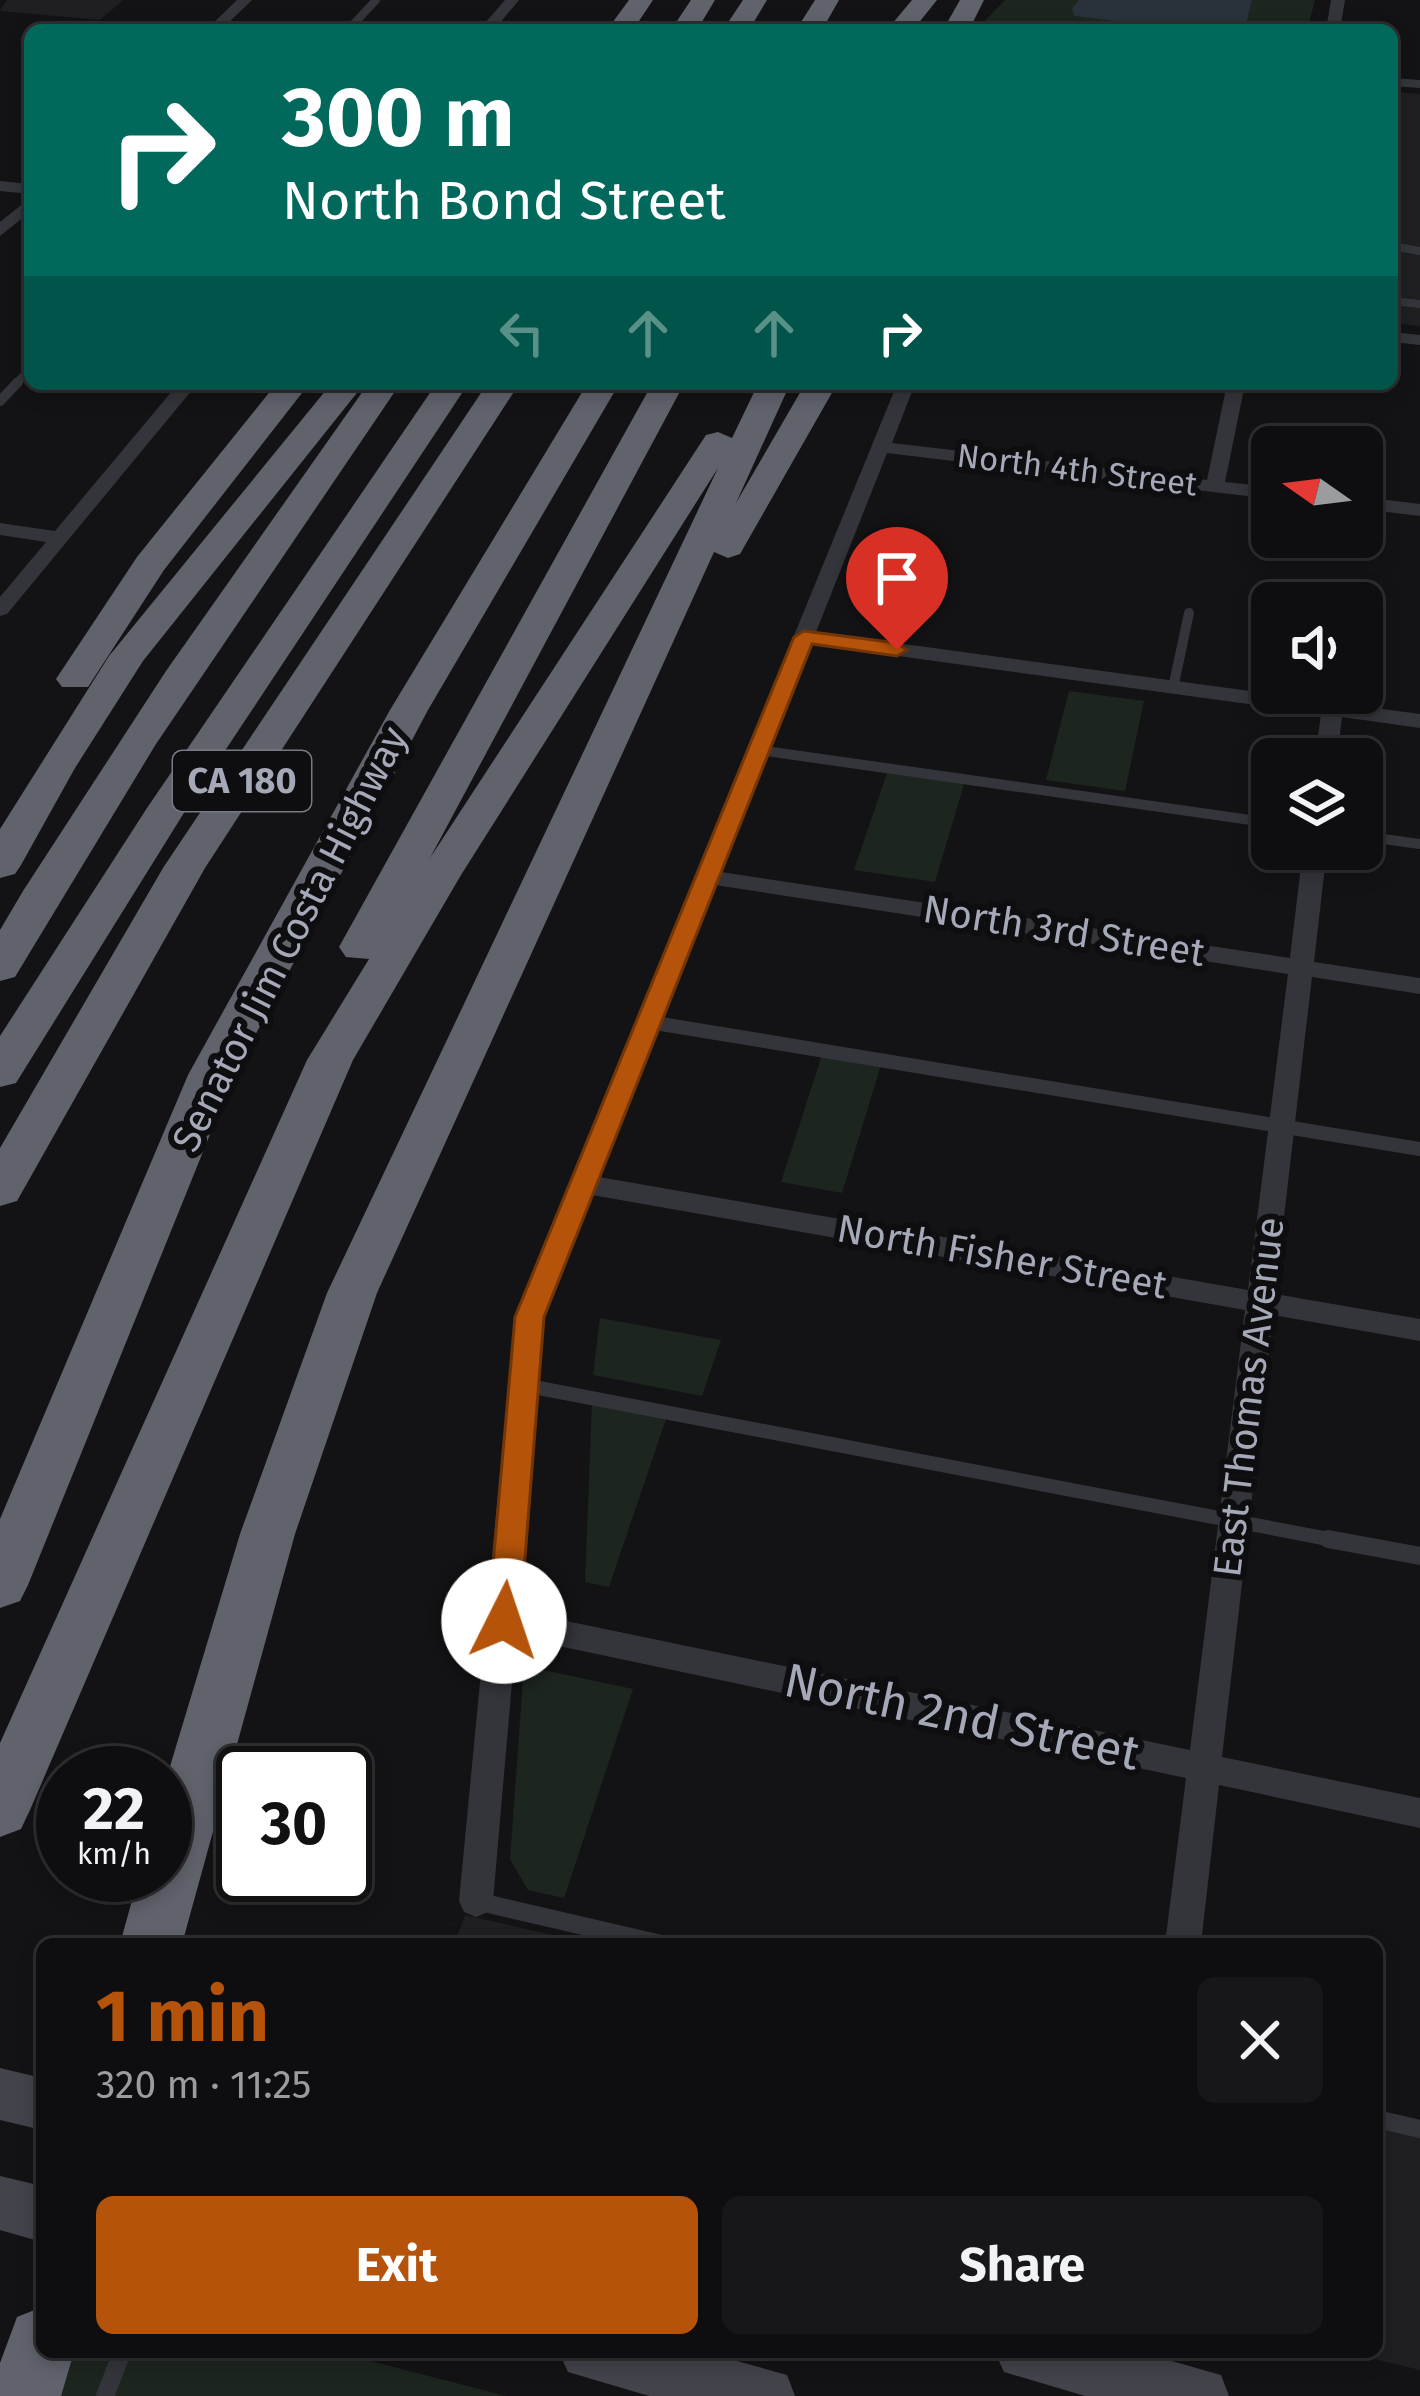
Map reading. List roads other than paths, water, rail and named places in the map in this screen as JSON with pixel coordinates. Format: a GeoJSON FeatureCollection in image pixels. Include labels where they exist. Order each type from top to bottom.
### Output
{"type":"FeatureCollection","features":[{"type":"Feature","properties":{"kind":"highway"},"geometry":{"type":"LineString","coordinates":[[903,24],[925,0]]}},
{"type":"Feature","properties":{"kind":"highway"},"geometry":{"type":"LineString","coordinates":[[0,810],[137,584],[288,390]]}},
{"type":"Feature","properties":{"kind":"highway"},"geometry":{"type":"LineString","coordinates":[[0,866],[82,722],[128,656],[343,390]]}},
{"type":"Feature","properties":{"kind":"highway"},"geometry":{"type":"LineString","coordinates":[[0,967],[52,873],[120,768],[380,390]]}},
{"type":"Feature","properties":{"kind":"highway"},"geometry":{"type":"LineString","coordinates":[[0,1072],[154,827],[448,390]]}},
{"type":"Feature","properties":{"kind":"highway","name":"CA 180"},"geometry":{"type":"LineString","coordinates":[[0,1189],[184,868],[499,390]]}},
{"type":"Feature","properties":{"kind":"highway","name":"Senator Jim Costa Highway"},"geometry":{"type":"LineString","coordinates":[[0,1585],[211,1075],[409,710],[599,390]]}},
{"type":"Feature","properties":{"kind":"highway"},"geometry":{"type":"LineString","coordinates":[[499,558],[626,390]]}},
{"type":"Feature","properties":{"kind":"highway"},"geometry":{"type":"LineString","coordinates":[[0,1795],[106,1508],[236,1198],[351,964],[665,390]]}},
{"type":"Feature","properties":{"kind":"highway"},"geometry":{"type":"LineString","coordinates":[[0,1810],[330,1060],[421,906],[750,390]]}},
{"type":"Feature","properties":{"kind":"highway"},"geometry":{"type":"LineString","coordinates":[[153,1937],[241,1620],[316,1384],[389,1206],[771,390]]}},
{"type":"Feature","properties":{"kind":"highway"},"geometry":{"type":"LineString","coordinates":[[571,823],[818,390]]}},
{"type":"Feature","properties":{"kind":"highway"},"geometry":{"type":"LineString","coordinates":[[25,2396],[37,2358]]}},
{"type":"Feature","properties":{"kind":"main road"},"geometry":{"type":"LineString","coordinates":[[0,2094],[36,2103]]}},
{"type":"Feature","properties":{"kind":"main road"},"geometry":{"type":"LineString","coordinates":[[0,2203],[36,2212]]}},
{"type":"Feature","properties":{"kind":"main road"},"geometry":{"type":"LineString","coordinates":[[612,2358],[766,2396]]}},
{"type":"Feature","properties":{"kind":"main road"},"geometry":{"type":"LineString","coordinates":[[1052,2358],[1200,2396]]}},
{"type":"Feature","properties":{"kind":"street"},"geometry":{"type":"LineString","coordinates":[[219,24],[244,0]]}},
{"type":"Feature","properties":{"kind":"street"},"geometry":{"type":"LineString","coordinates":[[494,0],[511,1]]}},
{"type":"Feature","properties":{"kind":"street"},"geometry":{"type":"LineString","coordinates":[[491,24],[511,1]]}},
{"type":"Feature","properties":{"kind":"street"},"geometry":{"type":"LineString","coordinates":[[0,231],[24,209]]}},
{"type":"Feature","properties":{"kind":"street"},"geometry":{"type":"LineString","coordinates":[[0,610],[183,390]]}},
{"type":"Feature","properties":{"kind":"street"},"geometry":{"type":"LineString","coordinates":[[476,1901],[529,1317],[904,390]]}},
{"type":"Feature","properties":{"kind":"street"},"geometry":{"type":"LineString","coordinates":[[1215,486],[1235,390]]}},
{"type":"Feature","properties":{"kind":"street","name":"North 4th Street"},"geometry":{"type":"LineString","coordinates":[[881,446],[1251,490]]}},
{"type":"Feature","properties":{"kind":"street"},"geometry":{"type":"LineString","coordinates":[[1383,506],[1420,510]]}},
{"type":"Feature","properties":{"kind":"street"},"geometry":{"type":"LineString","coordinates":[[0,530],[61,538]]}},
{"type":"Feature","properties":{"kind":"street"},"geometry":{"type":"LineString","coordinates":[[804,637],[1251,699]]}},
{"type":"Feature","properties":{"kind":"street"},"geometry":{"type":"LineString","coordinates":[[1361,714],[1420,722]]}},
{"type":"Feature","properties":{"kind":"street","name":"East Thomas Avenue"},"geometry":{"type":"LineString","coordinates":[[1185,1938],[1313,870]]}},
{"type":"Feature","properties":{"kind":"street","name":"North 3rd Street"},"geometry":{"type":"LineString","coordinates":[[707,877],[1420,986]]}},
{"type":"Feature","properties":{"kind":"street","name":"North Fisher Street"},"geometry":{"type":"LineString","coordinates":[[583,1184],[1420,1330]]}},
{"type":"Feature","properties":{"kind":"street","name":"North 2nd Street"},"geometry":{"type":"LineString","coordinates":[[504,1621],[1420,1813]]}},
{"type":"Feature","properties":{"kind":"lane"},"geometry":{"type":"LineString","coordinates":[[354,24],[376,0]]}},
{"type":"Feature","properties":{"kind":"lane"},"geometry":{"type":"LineString","coordinates":[[0,401],[24,375]]}},
{"type":"Feature","properties":{"kind":"lane"},"geometry":{"type":"LineString","coordinates":[[1173,688],[1190,613]]}},
{"type":"Feature","properties":{"kind":"lane"},"geometry":{"type":"LineString","coordinates":[[759,750],[1251,820]]}},
{"type":"Feature","properties":{"kind":"lane"},"geometry":{"type":"LineString","coordinates":[[1383,839],[1420,844]]}},
{"type":"Feature","properties":{"kind":"lane"},"geometry":{"type":"LineString","coordinates":[[649,1022],[1420,1149]]}},
{"type":"Feature","properties":{"kind":"lane"},"geometry":{"type":"LineString","coordinates":[[522,1384],[1420,1556]]}},
{"type":"Feature","properties":{"kind":"lane"},"geometry":{"type":"LineString","coordinates":[[476,1901],[635,1938]]}},
{"type":"Feature","properties":{"kind":"lane"},"geometry":{"type":"LineString","coordinates":[[1383,2120],[1420,2129]]}},
{"type":"Feature","properties":{"kind":"lane"},"geometry":{"type":"LineString","coordinates":[[105,2396],[120,2358]]}}]}
